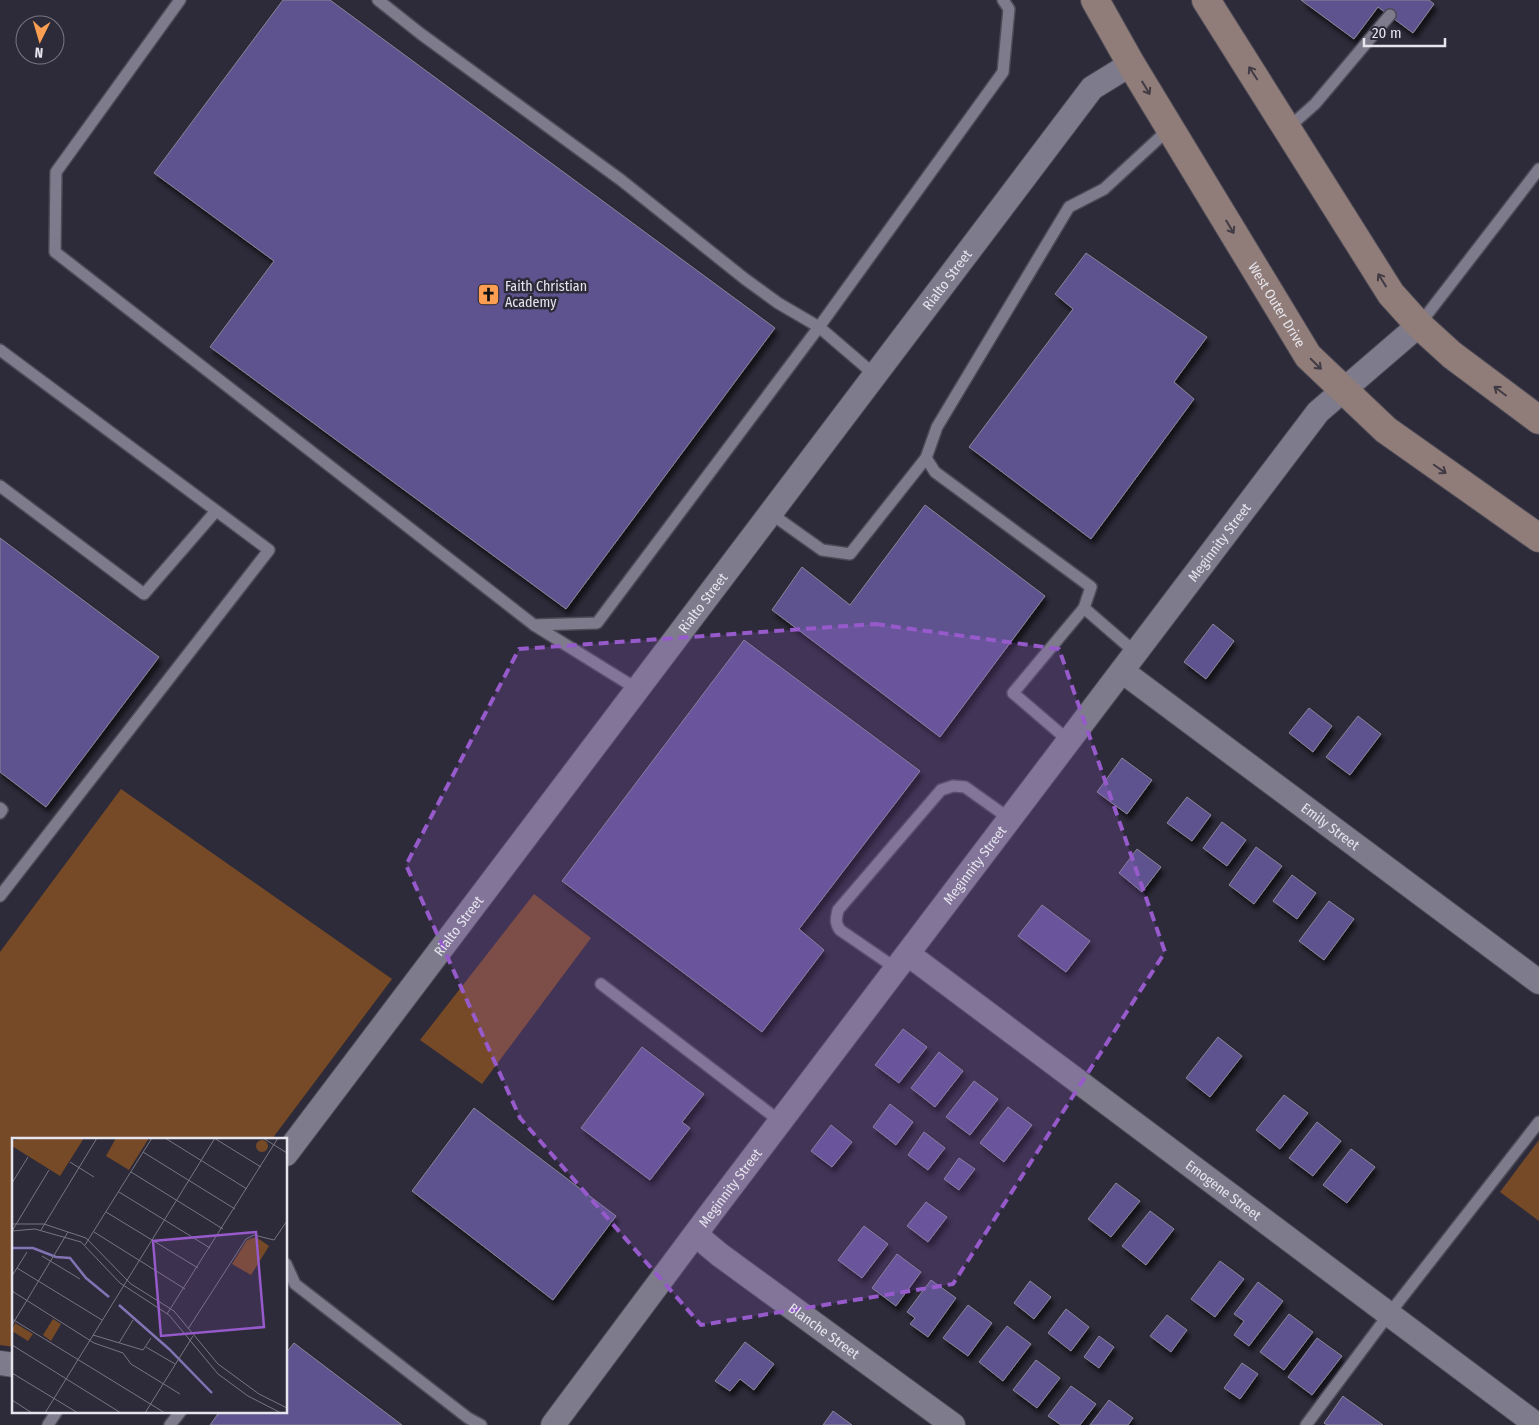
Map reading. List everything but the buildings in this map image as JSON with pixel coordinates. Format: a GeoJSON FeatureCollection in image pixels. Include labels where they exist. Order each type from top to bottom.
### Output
{"type":"FeatureCollection","features":[{"type":"Feature","properties":{"kind":"main road","name":"West Outer Drive"},"geometry":{"type":"LineString","coordinates":[[1095,0],[1308,356],[1386,430],[1539,538]]}},
{"type":"Feature","properties":{"kind":"main road"},"geometry":{"type":"LineString","coordinates":[[1206,0],[1392,294],[1419,325],[1452,355],[1539,420]]}},
{"type":"Feature","properties":{"kind":"street","name":"Rialto Street"},"geometry":{"type":"LineString","coordinates":[[288,1151],[1092,88],[1132,64]]}},
{"type":"Feature","properties":{"kind":"street","name":"Meginnity Street"},"geometry":{"type":"LineString","coordinates":[[553,1425],[1318,412],[1419,325]]}},
{"type":"Feature","properties":{"kind":"street","name":"Emily Street"},"geometry":{"type":"LineString","coordinates":[[1129,662],[1539,982]]}},
{"type":"Feature","properties":{"kind":"street","name":"Emogene Street"},"geometry":{"type":"LineString","coordinates":[[902,962],[1389,1314],[1537,1425]]}},
{"type":"Feature","properties":{"kind":"street","name":"Blanche Street"},"geometry":{"type":"LineString","coordinates":[[696,1235],[720,1255],[953,1425]]}},
{"type":"Feature","properties":{"kind":"lane"},"geometry":{"type":"LineString","coordinates":[[180,0],[56,172],[55,252],[534,625],[637,690]]}},
{"type":"Feature","properties":{"kind":"lane"},"geometry":{"type":"LineString","coordinates":[[378,0],[428,40],[621,180],[778,303],[820,327],[875,375]]}},
{"type":"Feature","properties":{"kind":"lane"},"geometry":{"type":"LineString","coordinates":[[534,625],[598,623],[820,327],[1003,72],[1009,9],[1003,0]]}},
{"type":"Feature","properties":{"kind":"lane"},"geometry":{"type":"LineString","coordinates":[[1288,128],[1315,104],[1390,15]]}},
{"type":"Feature","properties":{"kind":"lane"},"geometry":{"type":"LineString","coordinates":[[770,513],[822,550],[850,554],[926,458],[938,427],[1069,207],[1104,189],[1170,128]]}},
{"type":"Feature","properties":{"kind":"lane"},"geometry":{"type":"LineString","coordinates":[[1419,325],[1539,170]]}},
{"type":"Feature","properties":{"kind":"lane"},"geometry":{"type":"LineString","coordinates":[[0,350],[269,550],[0,896]]}},
{"type":"Feature","properties":{"kind":"lane"},"geometry":{"type":"LineString","coordinates":[[926,458],[935,472],[1091,587],[1084,608],[1013,693],[1069,741]]}},
{"type":"Feature","properties":{"kind":"lane"},"geometry":{"type":"LineString","coordinates":[[0,486],[144,594],[216,511]]}},
{"type":"Feature","properties":{"kind":"lane"},"geometry":{"type":"LineString","coordinates":[[1084,608],[1129,662]]}},
{"type":"Feature","properties":{"kind":"lane"},"geometry":{"type":"LineString","coordinates":[[902,962],[840,930],[836,924],[838,910],[941,790],[954,786],[965,787],[1010,819]]}},
{"type":"Feature","properties":{"kind":"lane"},"geometry":{"type":"LineString","coordinates":[[0,808],[2,810],[0,813]]}},
{"type":"Feature","properties":{"kind":"lane"},"geometry":{"type":"LineString","coordinates":[[601,984],[781,1122]]}},
{"type":"Feature","properties":{"kind":"lane"},"geometry":{"type":"LineString","coordinates":[[1306,1425],[1389,1314],[1539,1122]]}},
{"type":"Feature","properties":{"kind":"lane"},"geometry":{"type":"LineString","coordinates":[[288,1272],[291,1285],[468,1418],[481,1425]]}},
{"type":"Feature","properties":{"kind":"lane"},"geometry":{"type":"LineString","coordinates":[[47,1425],[56,1412]]}},
{"type":"Feature","properties":{"kind":"lane"},"geometry":{"type":"LineString","coordinates":[[170,1425],[179,1412]]}},
{"type":"Feature","properties":{"kind":"highlighted area"},"geometry":{"type":"Polygon","coordinates":[[[875,624],[1059,649],[1165,952],[953,1284],[701,1325],[520,1118],[406,865],[519,649],[875,624]]]}},
{"type":"Feature","properties":{"kind":"shaded area"},"geometry":{"type":"Polygon","coordinates":[[[121,789],[392,979],[273,1138],[12,1138],[12,1347],[0,1345],[0,952],[121,789]]]}},
{"type":"Feature","properties":{"kind":"shaded area"},"geometry":{"type":"Polygon","coordinates":[[[534,894],[591,938],[482,1084],[420,1040],[534,894]]]}},
{"type":"Feature","properties":{"kind":"shaded area"},"geometry":{"type":"Polygon","coordinates":[[[1539,1140],[1539,1221],[1500,1192],[1539,1140]]]}},
{"type":"Feature","properties":{"kind":"place","name":"Faith Christian Academy"},"geometry":{"type":"Point","coordinates":[489,294]}}]}
